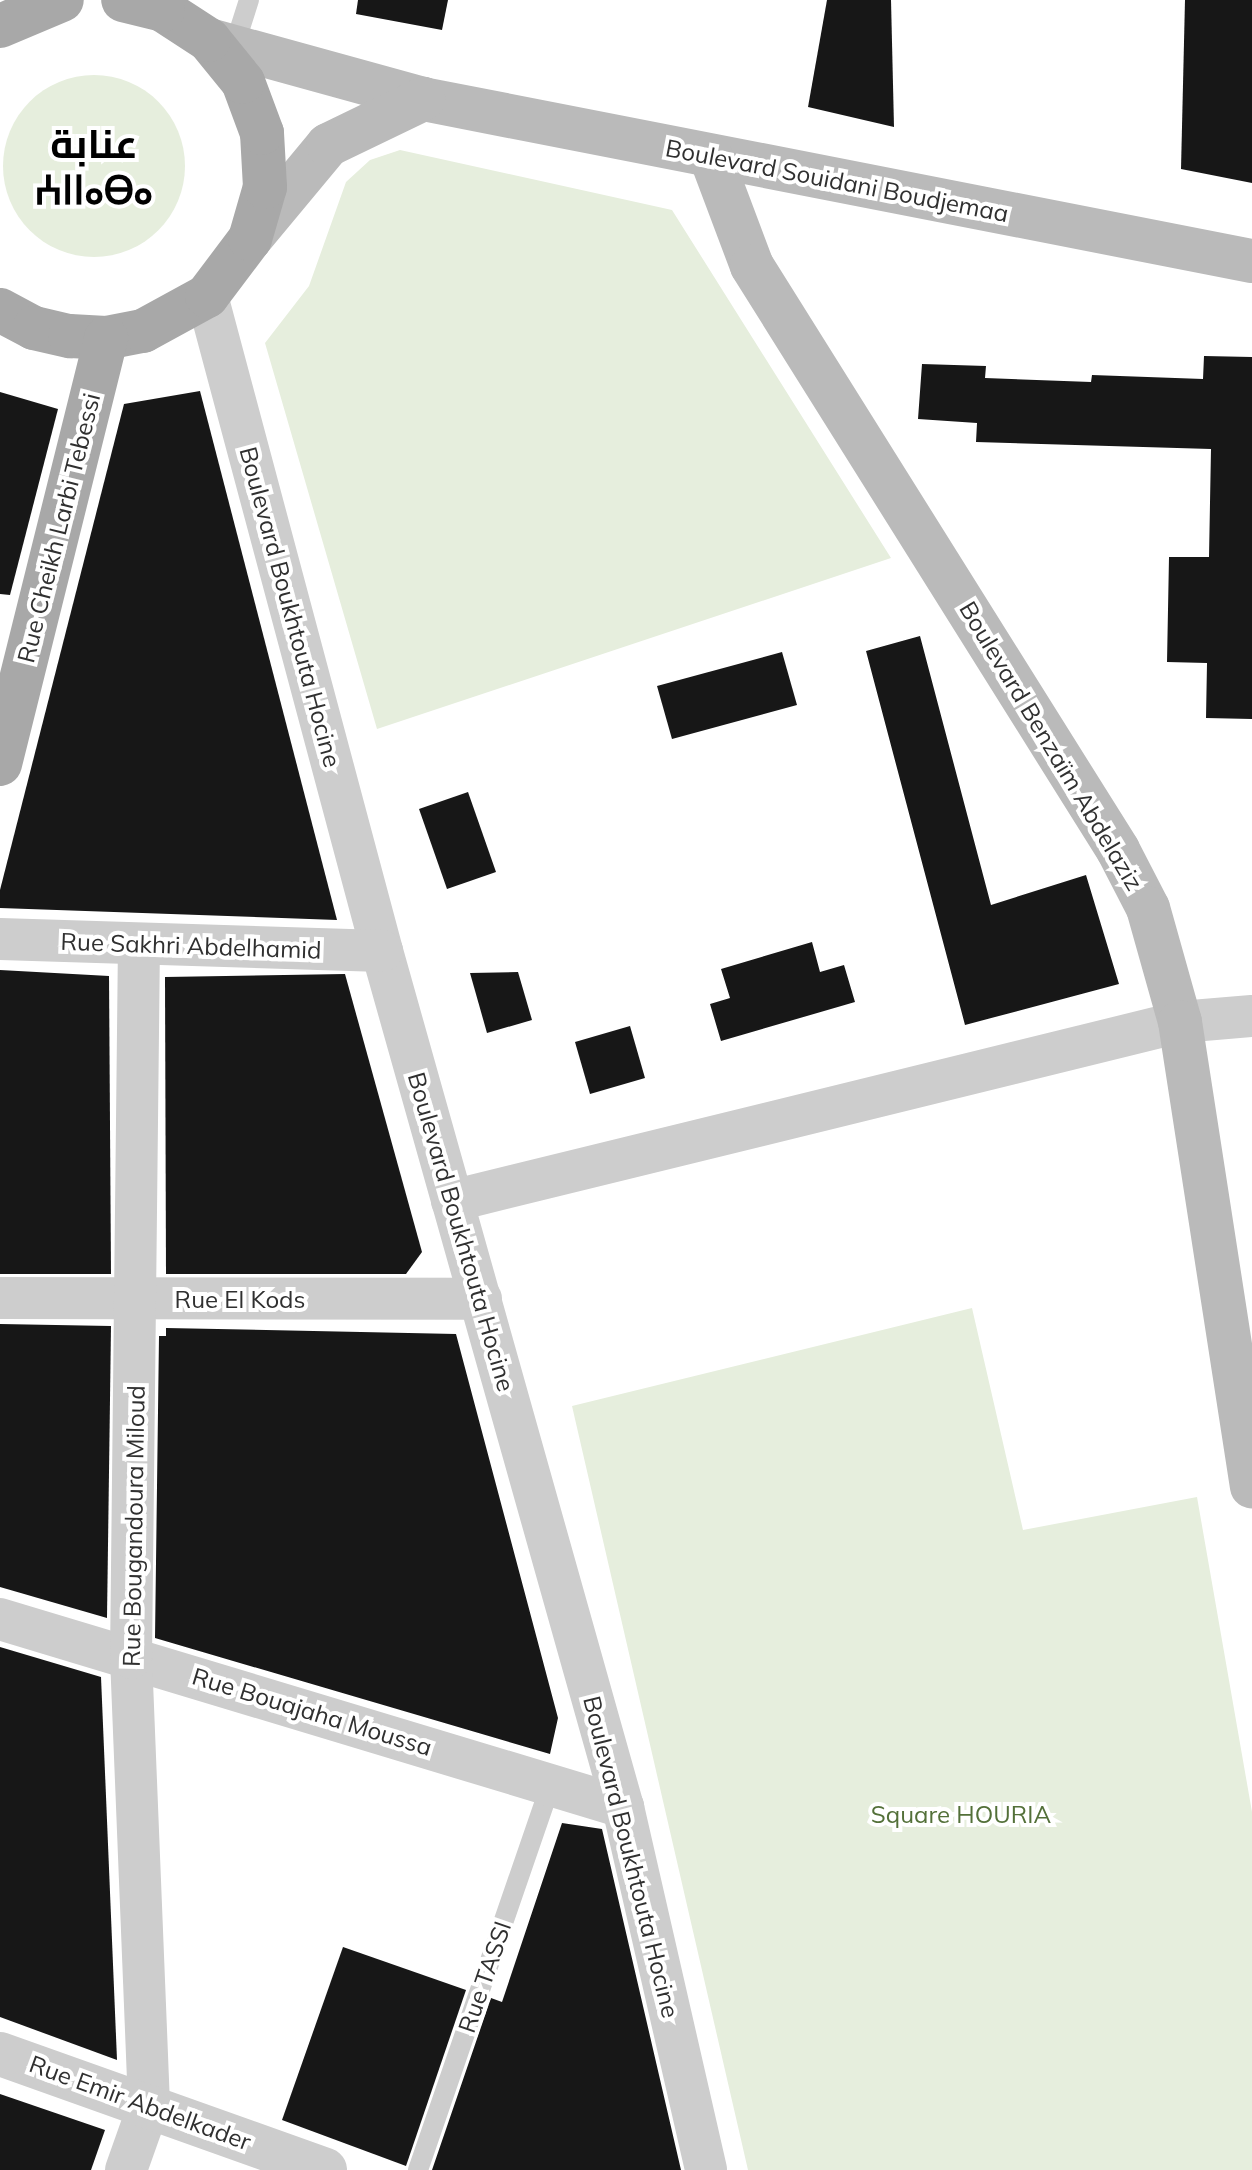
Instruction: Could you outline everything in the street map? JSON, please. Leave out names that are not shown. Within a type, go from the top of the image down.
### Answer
[{"type":"main road","points":[[0,26],[58,0]]},
{"type":"main road","points":[[123,0],[163,10],[221,43]]},
{"type":"main road","points":[[188,0],[221,43],[243,82],[262,133],[265,187],[250,239]]},
{"type":"main road","name":"Boulevard Souidani Boudjemaa","points":[[221,43],[423,99],[1252,261]]},
{"type":"main road","points":[[0,311],[34,328],[106,338],[143,331],[207,296],[328,145],[423,99]]},
{"type":"main road","name":"Boulevard Benzaïm Abdelaziz","points":[[711,157],[752,266],[1118,850],[1148,908],[1180,1022],[1242,1358],[1252,1486]]},
{"type":"main road","name":"Rue Cheikh Larbi Tebessi","points":[[0,764],[106,338]]},
{"type":"street","name":"Boulevard Boukhtouta Hocine","points":[[207,296],[382,951],[623,1807],[706,2170]]},
{"type":"street","name":"Rue Sakhri Abdelhamid","points":[[0,939],[139,947],[382,951]]},
{"type":"street","name":"Rue Bougandoura Miloud","points":[[139,947],[139,1300],[131,1658],[149,2105]]},
{"type":"street","points":[[452,1201],[1180,1022],[1252,1016]]},
{"type":"street","name":"Rue El Kods","points":[[0,1298],[481,1299]]},
{"type":"street","name":"Rue Bouajaha Moussa","points":[[0,1619],[623,1807]]},
{"type":"street","name":"Rue Emir Abdelkader","points":[[0,2054],[325,2170]]},
{"type":"street","points":[[126,2170],[149,2105]]},
{"type":"lane","points":[[221,43],[249,0]]},
{"type":"lane","name":"Rue TASSI","points":[[418,2170],[551,1784]]},
{"type":"green space","points":[[94,75],[129,82],[158,102],[178,131],[185,166],[178,201],[158,230],[129,250],[94,257],[59,250],[30,230],[10,201],[3,166],[10,131],[30,102],[59,82]]},
{"type":"green space","points":[[400,150],[672,210],[891,558],[377,729],[265,343],[309,286],[346,182],[370,160]]},
{"type":"green space","name":"Square HOURIA","points":[[972,1308],[1023,1530],[1197,1497],[1252,1812],[1252,2170],[748,2170],[572,1406]]},
{"type":"building","points":[[358,0],[448,0],[442,30],[356,14]]},
{"type":"building","points":[[827,0],[891,0],[894,127],[808,107]]},
{"type":"building","points":[[1185,0],[1252,0],[1252,183],[1181,169]]},
{"type":"building","points":[[1204,356],[1252,357],[1252,719],[1206,718],[1207,663],[1167,662],[1169,557],[1209,557],[1211,449],[976,442],[977,423],[918,419],[922,364],[986,366],[985,378],[1091,382],[1092,375],[1203,379]]},
{"type":"building","points":[[200,391],[337,920],[0,908],[0,890],[124,404]]},
{"type":"building","points":[[0,392],[58,409],[10,595],[0,594]]},
{"type":"building","points":[[920,636],[991,905],[1086,875],[1119,984],[965,1025],[866,651]]},
{"type":"building","points":[[782,652],[797,705],[672,739],[657,686]]},
{"type":"building","points":[[468,792],[496,872],[447,889],[419,809]]},
{"type":"building","points":[[812,942],[820,972],[844,965],[855,1002],[721,1041],[710,1004],[730,998],[721,969]]},
{"type":"building","points":[[0,970],[109,976],[111,1274],[0,1274]]},
{"type":"building","points":[[518,972],[532,1020],[487,1033],[470,973]]},
{"type":"building","points":[[345,974],[422,1252],[406,1274],[166,1274],[165,977]]},
{"type":"building","points":[[630,1026],[645,1078],[590,1094],[575,1042]]},
{"type":"building","points":[[0,1324],[111,1326],[107,1618],[0,1587]]},
{"type":"building","points":[[166,1328],[456,1334],[558,1718],[550,1754],[155,1638],[159,1336],[166,1336]]},
{"type":"building","points":[[0,1647],[101,1677],[117,2060],[0,2017]]},
{"type":"building","points":[[562,1823],[602,1829],[681,2170],[432,2170],[491,1998],[502,2002]]},
{"type":"building","points":[[343,1947],[466,1990],[406,2166],[282,2120]]},
{"type":"building","points":[[0,2094],[105,2130],[91,2170],[0,2170]]},
{"type":"district","name":"عنابة ⵄⵏⵏⴰⴱⴰ","points":[[94,166]]}]
